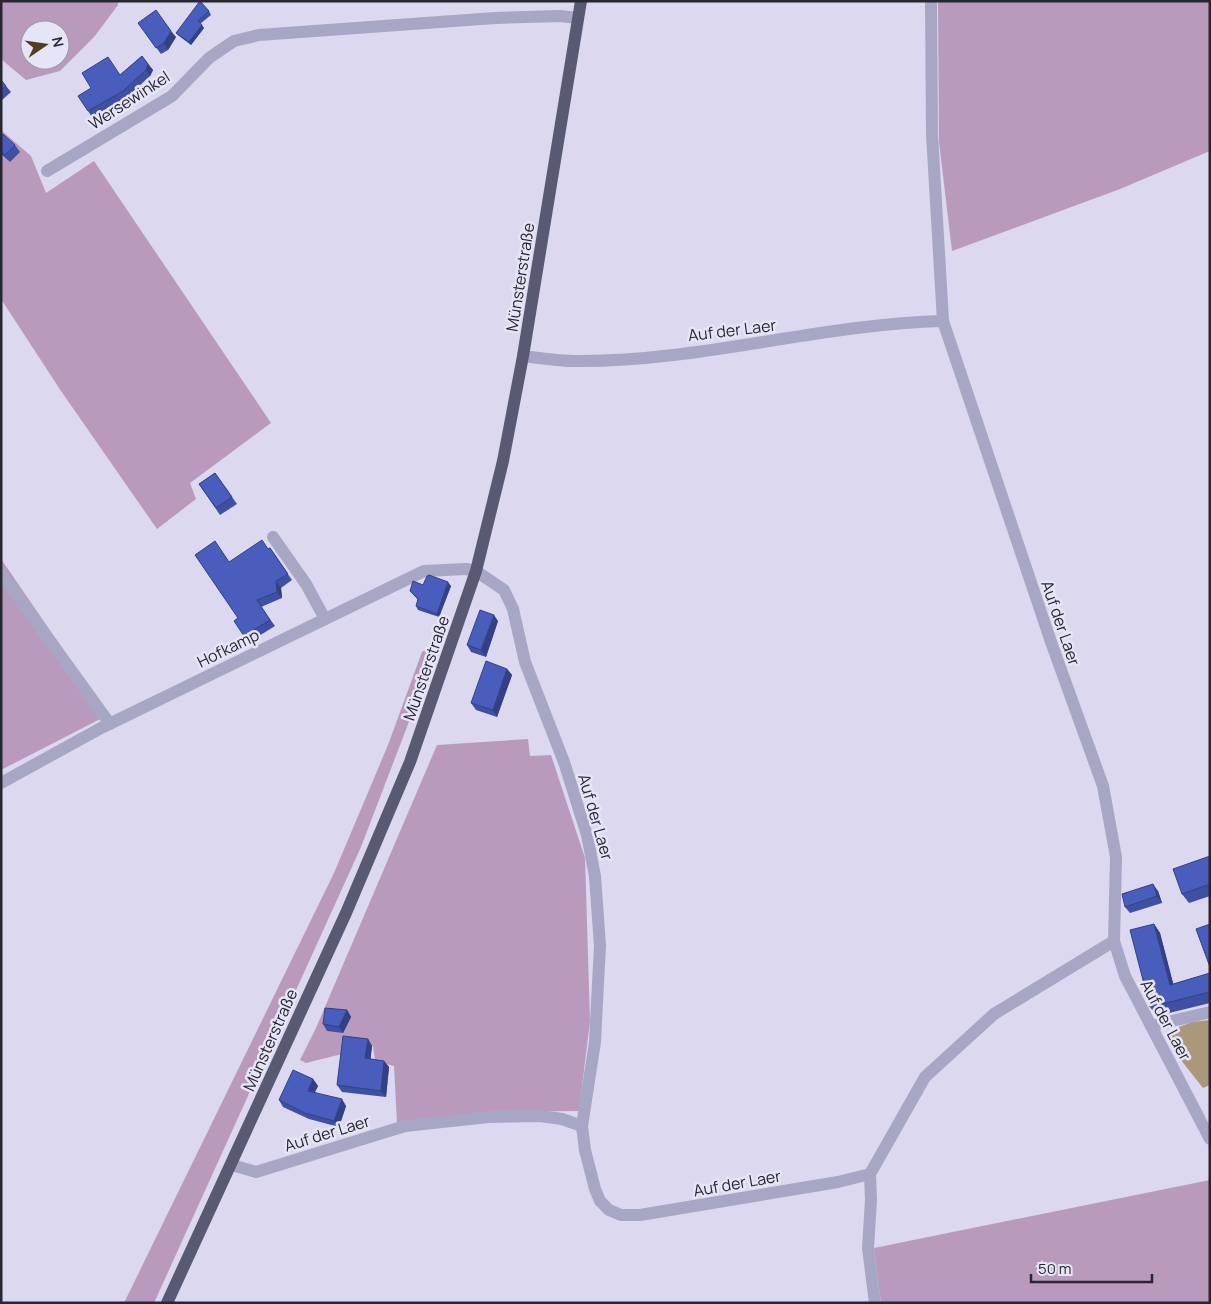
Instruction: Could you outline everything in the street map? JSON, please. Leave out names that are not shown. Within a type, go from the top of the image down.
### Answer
[{"type":"main road","name":"Münsterstraße","points":[[166,1303],[232,1165],[346,913],[410,762],[476,571],[503,461],[523,356],[581,1]]},
{"type":"street","name":"Auf der Laer","points":[[932,1],[932,134],[943,321],[1050,642],[1103,786],[1116,857],[1114,941],[1124,976],[1210,1139]]},
{"type":"street","name":"Wersewinkel","points":[[47,171],[172,96],[209,58],[234,40],[259,35],[496,18],[560,16],[578,18]]},
{"type":"street","name":"Auf der Laer","points":[[523,356],[574,361],[625,360],[761,344],[896,322],[943,321]]},
{"type":"street","points":[[273,536],[306,584],[325,619]]},
{"type":"street","name":"Hofkamp","points":[[1,783],[110,724],[424,571],[466,569],[476,571]]},
{"type":"street","name":"Auf der Laer","points":[[476,571],[504,590],[513,609],[525,662],[564,762],[587,835],[596,876],[600,946],[595,1042],[582,1126],[595,1189],[600,1201],[609,1210],[621,1215],[666,1212],[838,1182],[870,1174]]},
{"type":"street","points":[[1,573],[110,724]]},
{"type":"street","points":[[876,1303],[868,1248],[871,1200],[870,1174],[925,1077],[994,1014],[1114,941]]},
{"type":"street","points":[[1151,1026],[1210,1012]]},
{"type":"street","name":"Auf der Laer","points":[[232,1165],[256,1172],[405,1126],[488,1117],[540,1116],[562,1119],[582,1126]]},
{"type":"shaded area","points":[[1,1],[118,1],[118,5],[94,37],[70,61],[70,20],[20,20],[20,70],[61,70],[26,80],[1,59]]},
{"type":"shaded area","points":[[938,1],[1210,1],[1210,151],[1120,189],[952,251],[939,142]]},
{"type":"shaded area","points":[[1,130],[31,156],[46,193],[94,161],[271,423],[190,483],[196,499],[157,529],[61,391],[1,299]]},
{"type":"shaded area","points":[[1,559],[108,715],[1,770]]},
{"type":"shaded area","points":[[441,638],[361,847],[154,1303],[124,1303],[334,873],[388,745],[422,652]]},
{"type":"shaded area","points":[[528,739],[530,756],[551,755],[585,858],[590,1021],[579,1111],[483,1112],[397,1123],[394,1066],[375,1061],[373,1046],[349,1042],[346,1053],[306,1063],[300,1060],[316,1028],[437,745]]},
{"type":"shaded area","points":[[1210,1020],[1210,1085],[1203,1088],[1177,1055],[1176,1045],[1170,1034],[1171,1030],[1192,1022]]},
{"type":"shaded area","points":[[1210,1180],[1210,1303],[881,1303],[874,1248]]},
{"type":"building","points":[[200,1],[209,11],[198,21],[202,25],[189,42],[176,33]]},
{"type":"building","points":[[156,10],[171,31],[164,43],[156,48],[138,23]]},
{"type":"building","points":[[142,56],[148,64],[146,70],[123,91],[88,111],[78,96],[91,88],[82,73],[108,57],[120,75]]},
{"type":"building","points":[[1,80],[6,86],[1,90]]},
{"type":"building","points":[[3,134],[15,145],[5,155],[1,152],[1,137]]},
{"type":"building","points":[[215,473],[232,497],[216,508],[199,484]]},
{"type":"building","points":[[262,540],[288,574],[276,581],[277,592],[257,600],[270,620],[244,636],[234,621],[238,618],[195,555],[215,541],[229,562]]},
{"type":"building","points":[[429,575],[448,582],[437,614],[416,606],[418,599],[410,591],[413,581],[423,585]]},
{"type":"building","points":[[480,610],[494,615],[481,650],[467,645]]},
{"type":"building","points":[[486,661],[507,669],[493,710],[471,703]]},
{"type":"building","points":[[1210,856],[1210,884],[1182,894],[1173,869]]},
{"type":"building","points":[[1153,884],[1157,896],[1125,907],[1122,894]]},
{"type":"building","points":[[1154,924],[1170,985],[1210,973],[1210,992],[1150,1007],[1130,930]]},
{"type":"building","points":[[1210,924],[1210,967],[1196,929]]},
{"type":"building","points":[[325,1008],[347,1010],[339,1027],[323,1024]]},
{"type":"building","points":[[343,1036],[368,1039],[365,1058],[384,1061],[381,1091],[337,1085]]},
{"type":"building","points":[[293,1070],[313,1079],[308,1091],[342,1099],[334,1121],[305,1113],[279,1100]]}]
